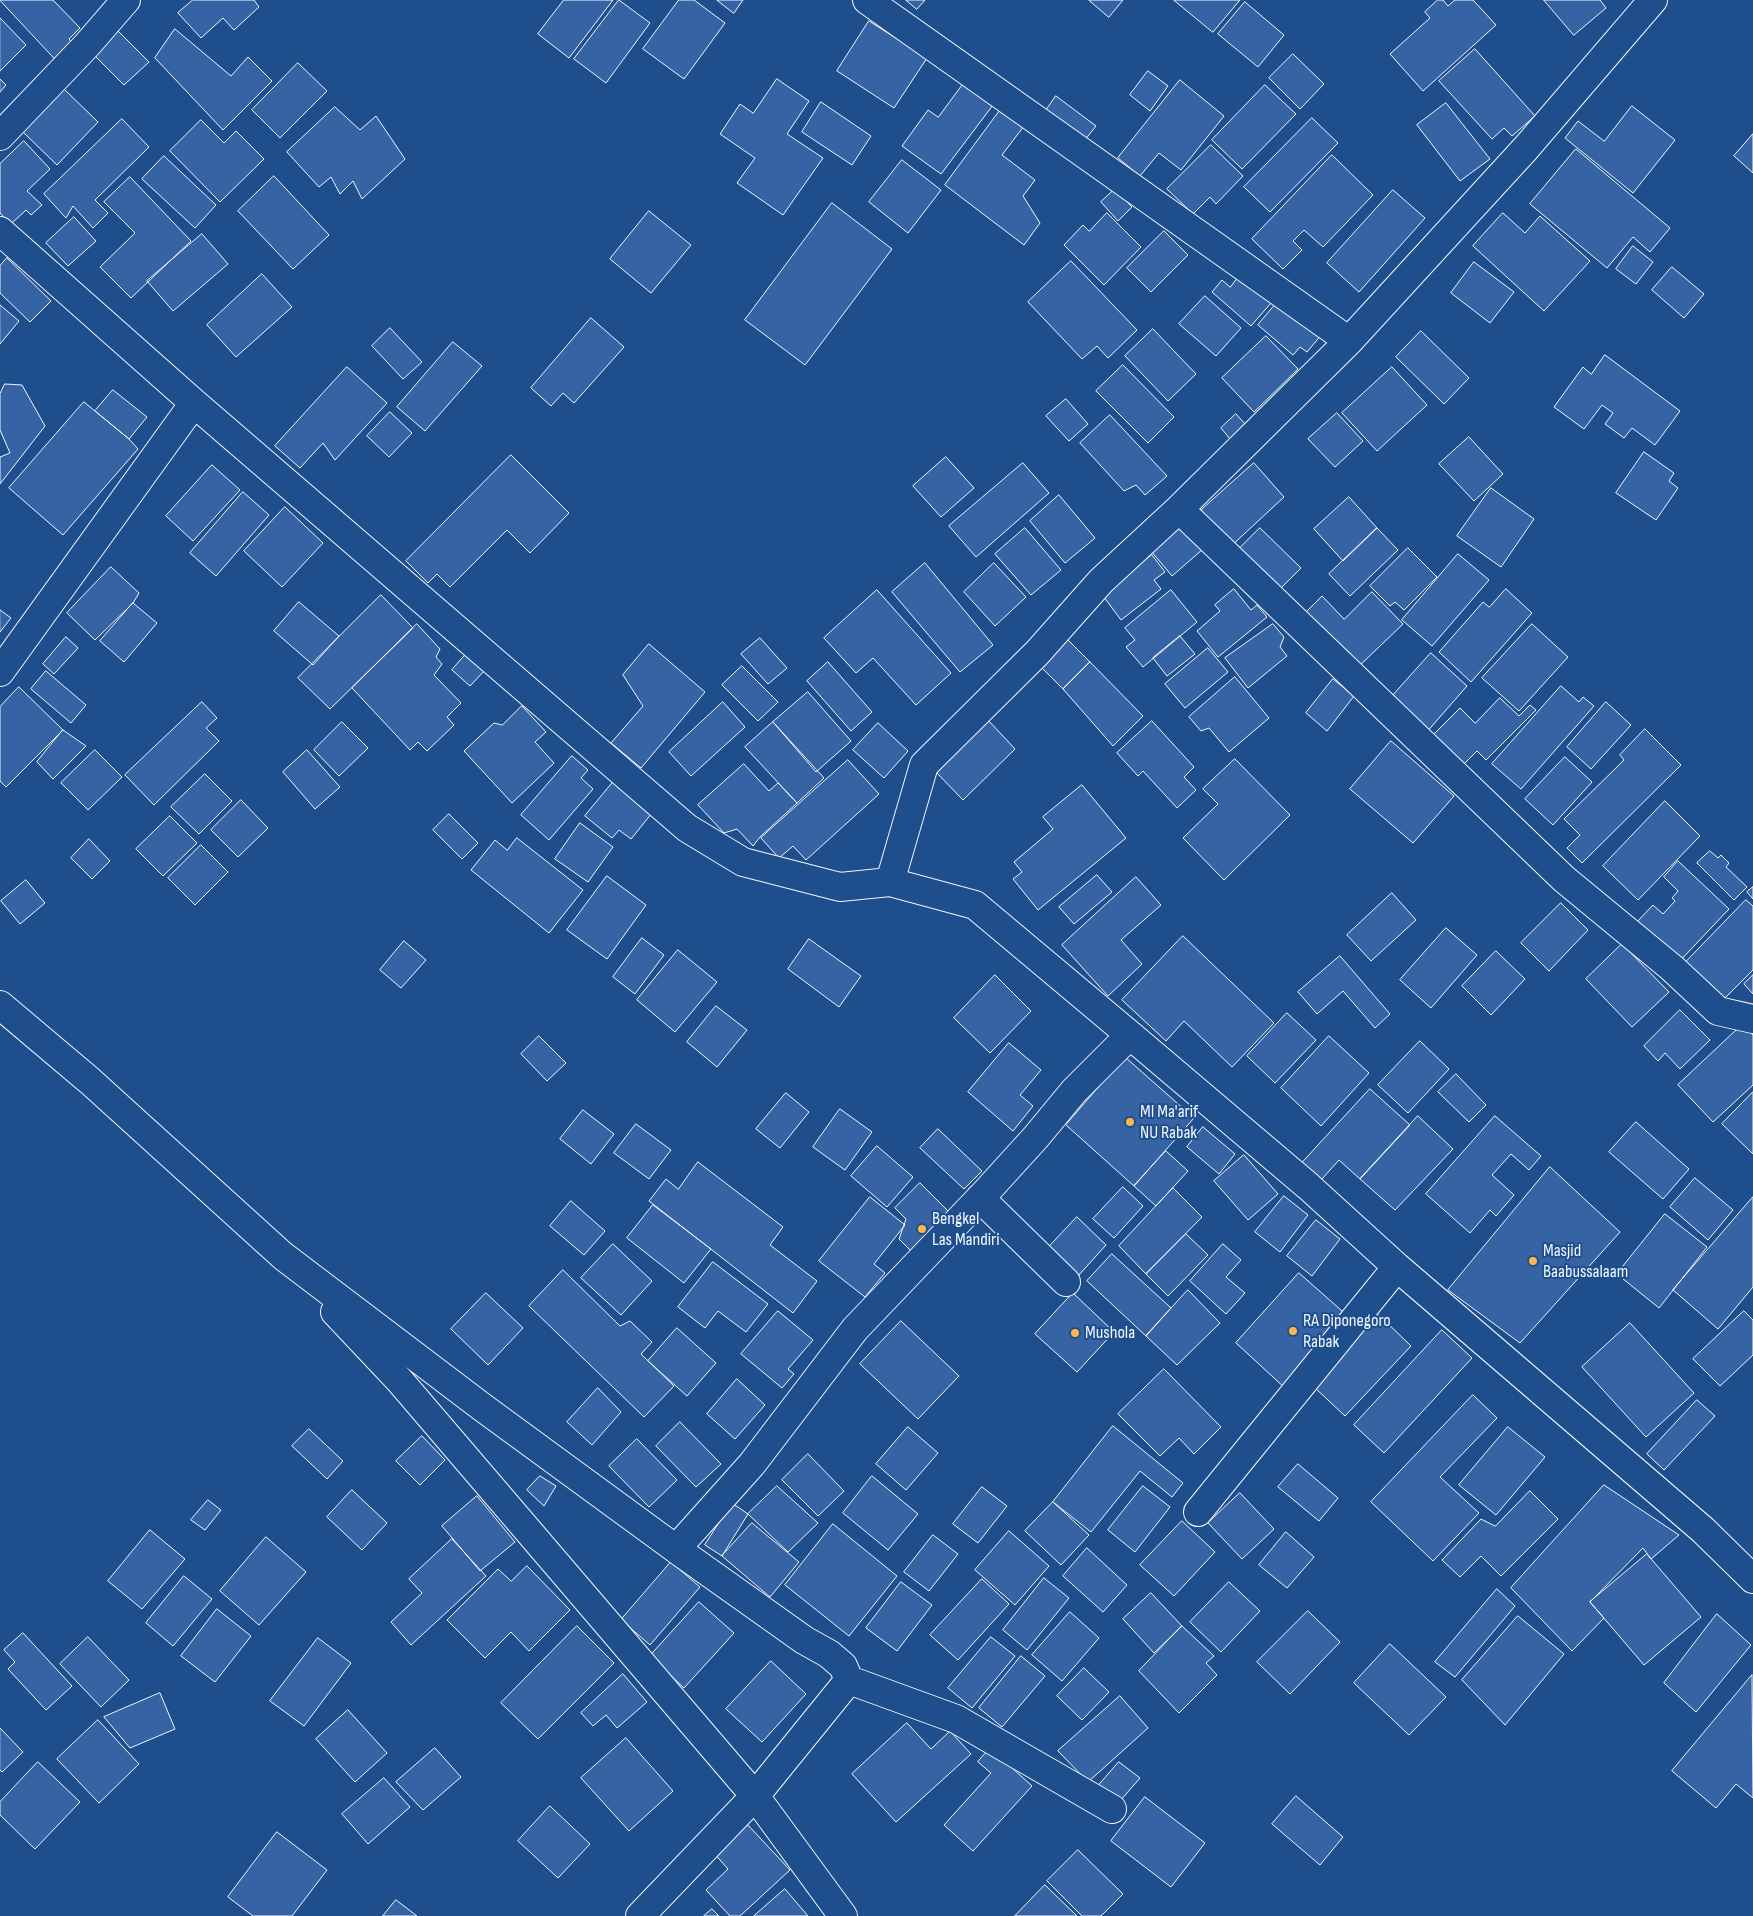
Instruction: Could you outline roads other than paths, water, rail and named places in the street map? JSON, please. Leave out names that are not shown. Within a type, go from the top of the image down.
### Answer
[{"type":"street","points":[[0,136],[87,45],[126,0]]},
{"type":"street","points":[[867,0],[1349,341]]},
{"type":"street","points":[[890,882],[924,765],[1037,653],[1101,581],[1179,509],[1349,341],[1526,148],[1653,0]]},
{"type":"street","points":[[0,231],[194,403],[687,828],[743,862],[840,887],[890,882],[975,905],[1308,1186],[1397,1267],[1695,1524],[1753,1579]]},
{"type":"street","points":[[0,672],[194,403]]},
{"type":"street","points":[[1179,509],[1564,879],[1672,968],[1718,1011],[1753,1019]]},
{"type":"street","points":[[0,1005],[90,1081],[283,1256],[400,1381],[755,1796],[843,1916]]},
{"type":"street","points":[[676,1549],[752,1464],[855,1329],[980,1198],[1036,1137],[1074,1091],[1130,1035]]},
{"type":"street","points":[[980,1198],[1066,1282]]},
{"type":"street","points":[[283,1256],[482,1407],[676,1549],[804,1640],[829,1654],[844,1666],[849,1680]]},
{"type":"street","points":[[1198,1512],[1397,1267]]},
{"type":"street","points":[[640,1916],[755,1796],[849,1680]]},
{"type":"street","points":[[849,1680],[956,1719],[1112,1809]]},
{"type":"place","name":"MI Ma'arif NU Rabak","points":[[1130,1122]]},
{"type":"place","name":"Bengkel Las Mandiri","points":[[922,1229]]},
{"type":"place","name":"Masjid Baabussalaam","points":[[1533,1261]]},
{"type":"place","name":"RA Diponegoro Rabak","points":[[1293,1331]]},
{"type":"place","name":"Mushola","points":[[1075,1333]]}]
